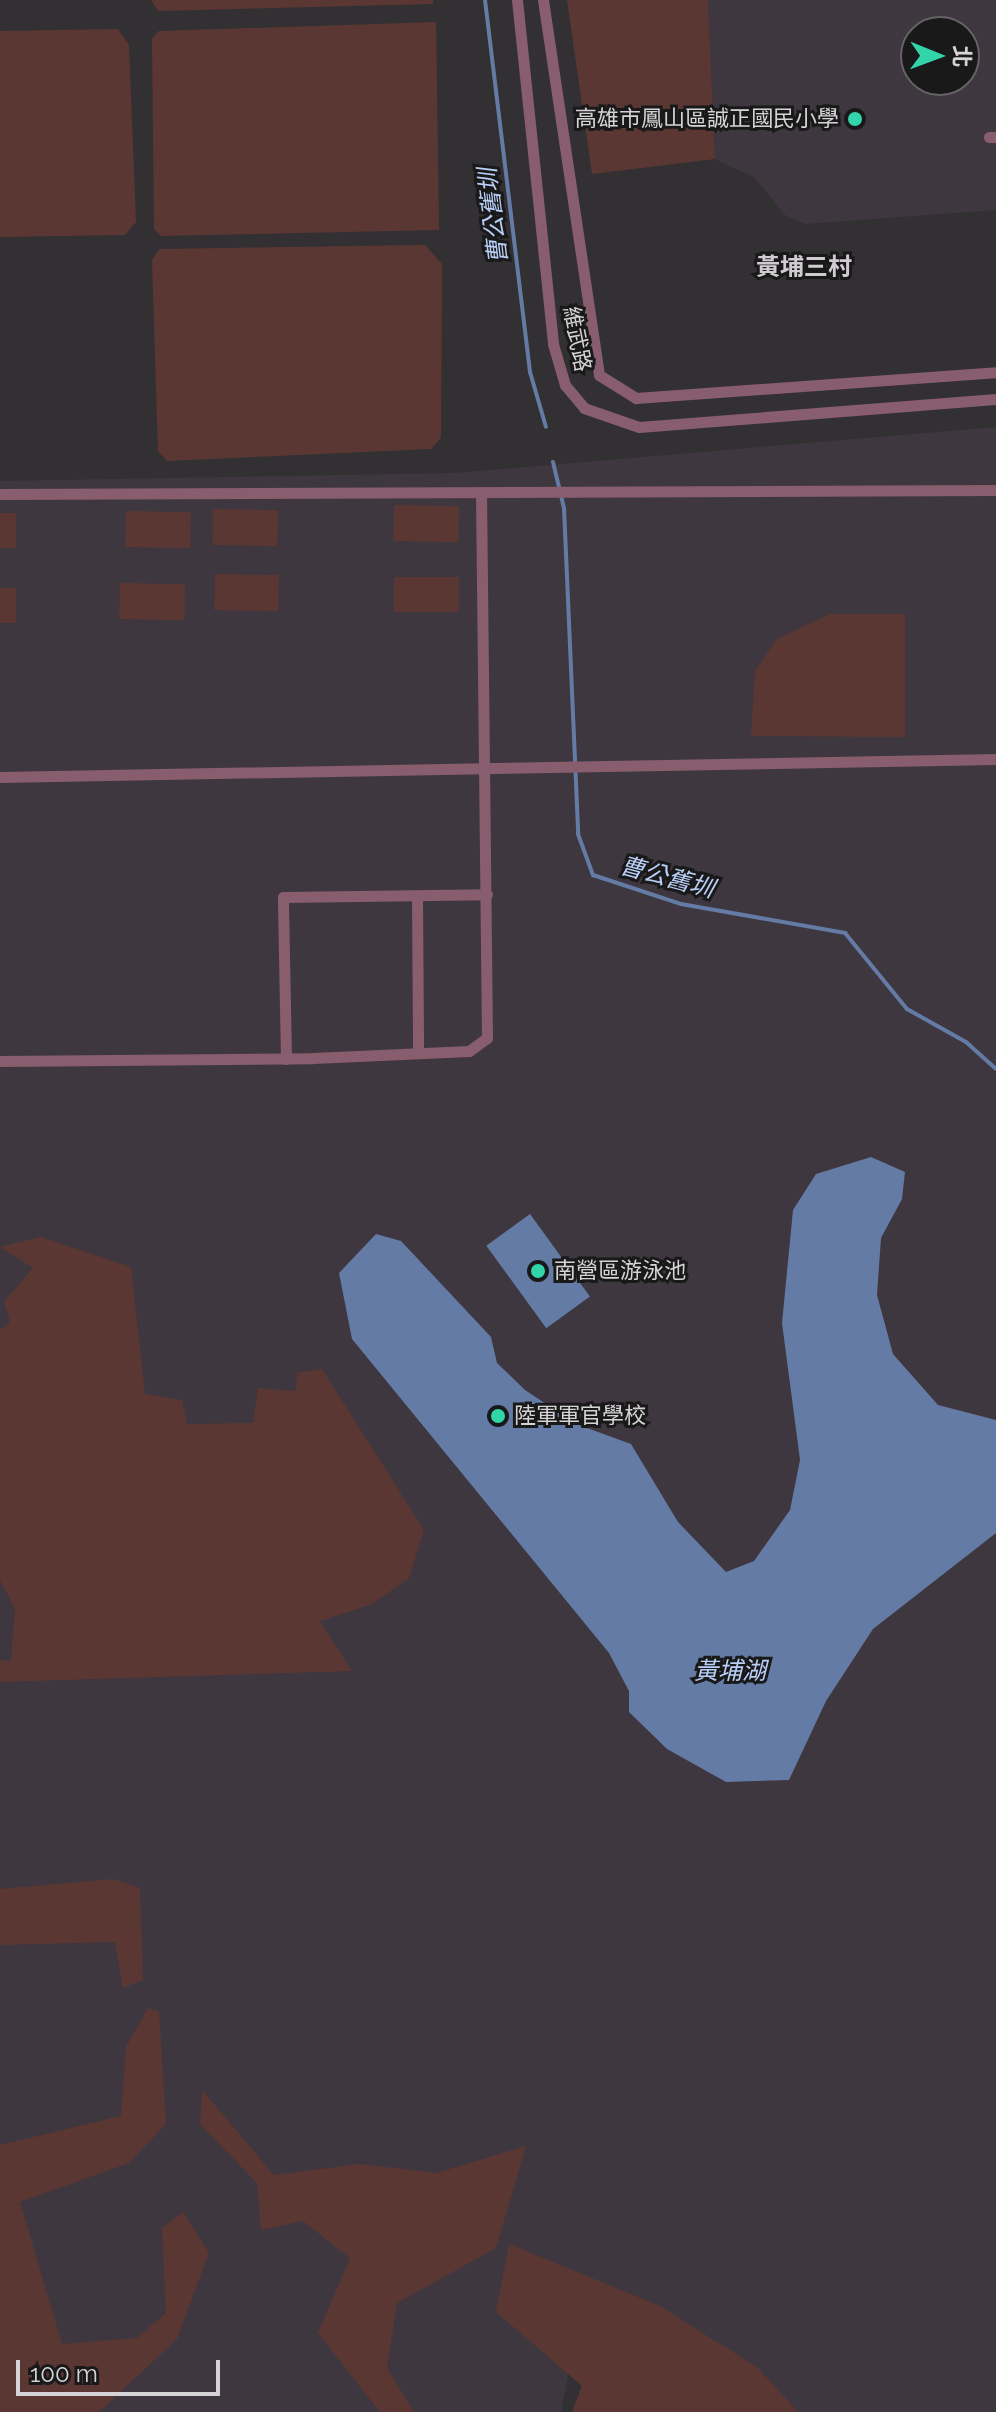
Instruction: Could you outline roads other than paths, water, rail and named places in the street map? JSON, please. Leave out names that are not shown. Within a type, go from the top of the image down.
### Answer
[{"type":"street","name":"維武路","points":[[517,0],[553,344],[565,385],[584,408],[639,427],[996,399]]},
{"type":"street","name":"維武路","points":[[543,0],[599,375],[636,398],[996,372]]},
{"type":"street","points":[[0,494],[996,490]]},
{"type":"street","points":[[0,1061],[286,1059],[469,1051],[487,1038],[481,492]]},
{"type":"street","points":[[0,777],[996,759]]},
{"type":"street","points":[[286,1059],[283,897],[487,894]]},
{"type":"street","points":[[417,896],[418,1053]]},
{"type":"water","name":"黃埔湖","points":[[871,1157],[905,1172],[902,1199],[881,1238],[877,1295],[893,1354],[938,1405],[996,1420],[996,1533],[873,1629],[826,1701],[789,1780],[726,1782],[667,1749],[629,1712],[629,1691],[609,1653],[352,1339],[339,1273],[376,1234],[401,1241],[491,1337],[497,1363],[525,1390],[576,1424],[631,1444],[678,1522],[726,1572],[754,1561],[790,1510],[800,1460],[782,1323],[793,1210],[816,1174]]},
{"type":"water","name":"南營區游泳池","points":[[530,1214],[590,1297],[546,1328],[486,1246]]},
{"type":"waterway","name":"曹公舊圳","points":[[485,0],[530,372],[546,427]]},
{"type":"waterway","name":"曹公舊圳","points":[[553,462],[564,508],[578,834],[593,875],[681,904],[845,933],[907,1009],[966,1042],[996,1069]]},
{"type":"place","name":"高雄市鳳山區誠正國民小學","points":[[855,119]]},
{"type":"place","name":"南營區游泳池","points":[[538,1271]]},
{"type":"place","name":"陸軍軍官學校","points":[[498,1416]]},
{"type":"district","name":"黃埔三村","points":[[804,267]]}]
